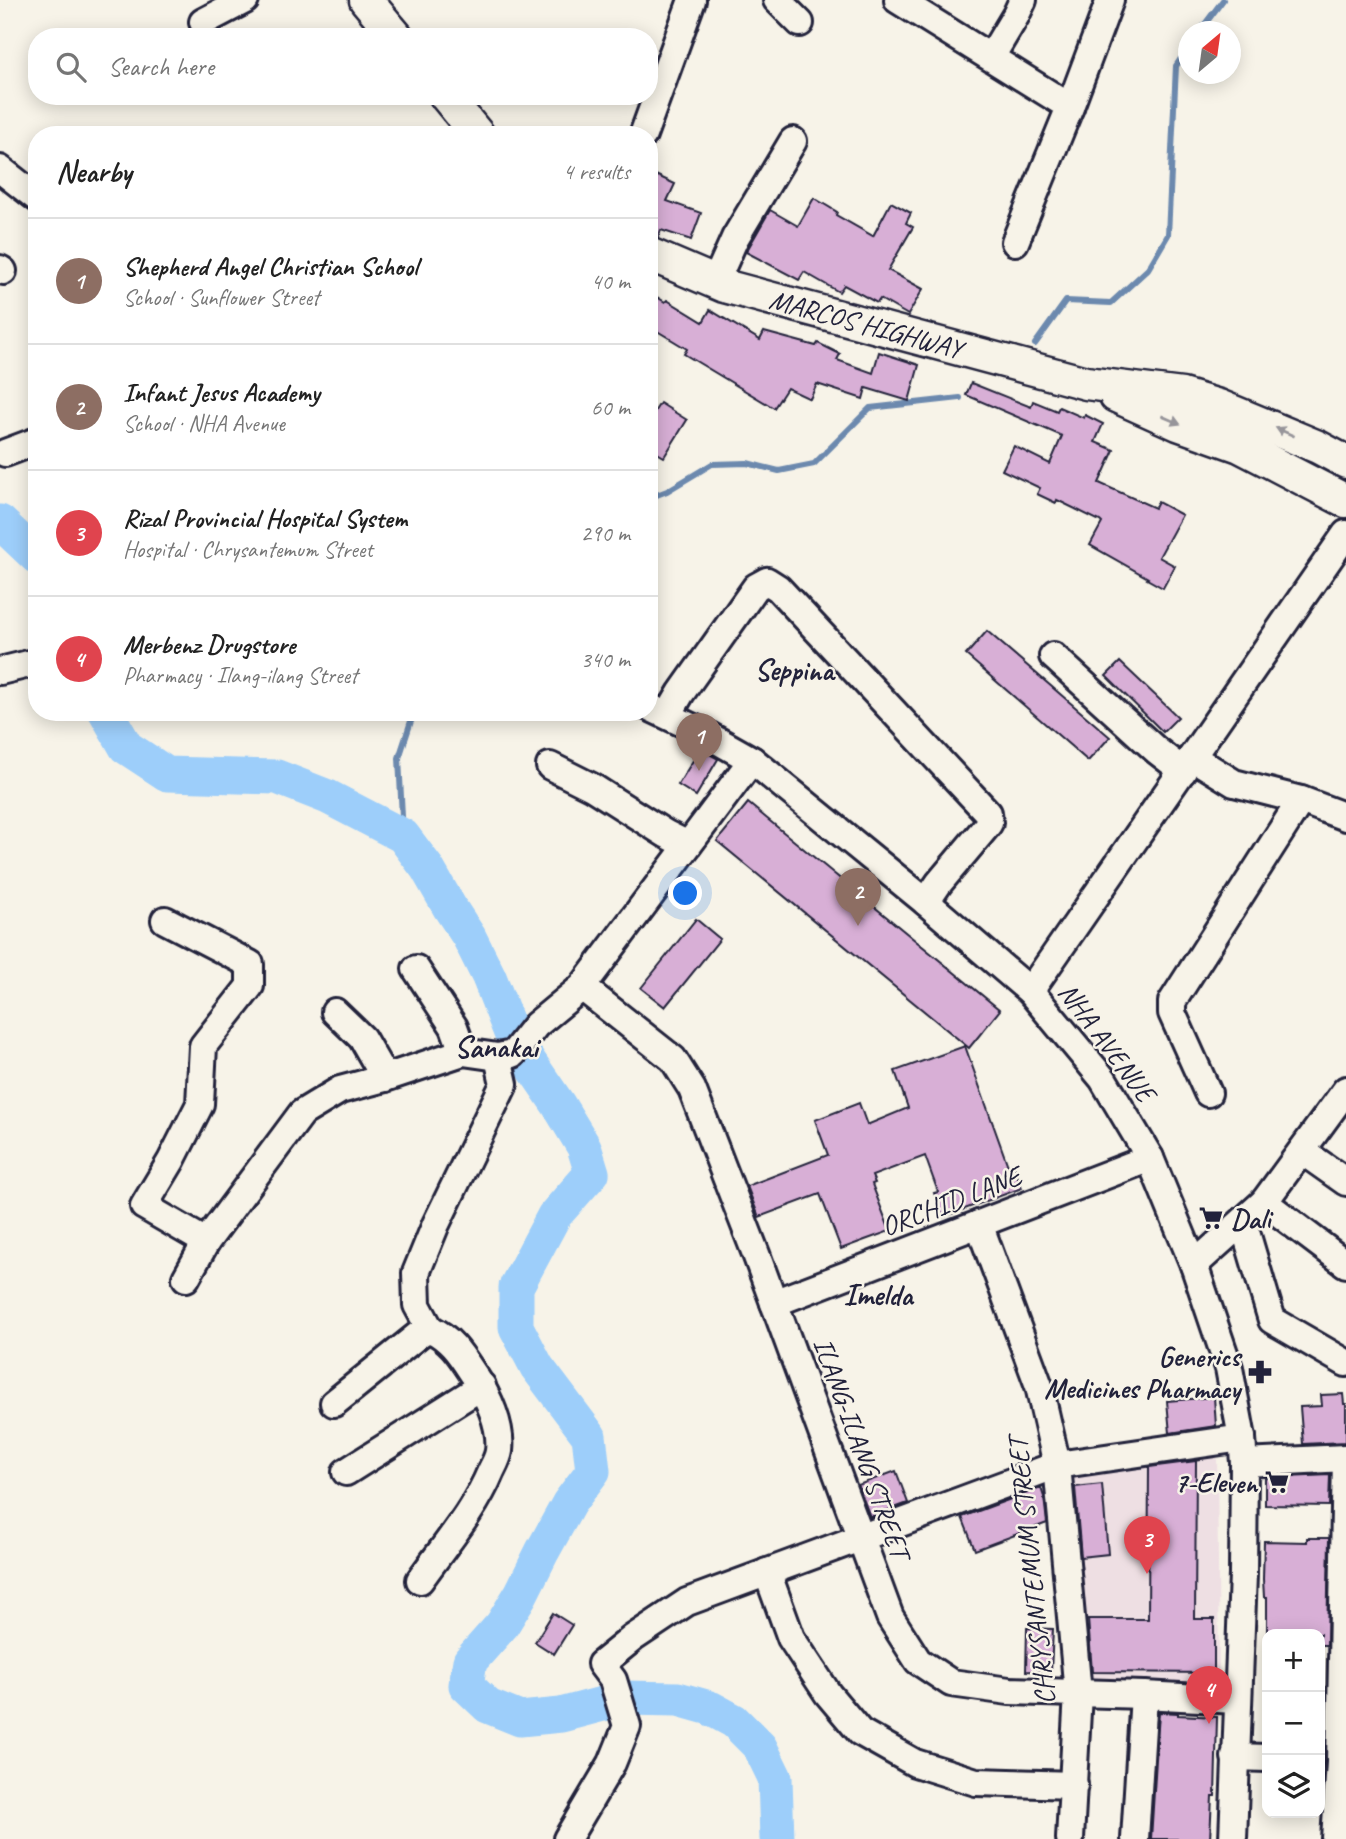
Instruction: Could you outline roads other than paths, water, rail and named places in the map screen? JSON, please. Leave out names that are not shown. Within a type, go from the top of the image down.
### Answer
[{"type":"main road","points":[[366,0],[389,28]]},
{"type":"main road","points":[[453,105],[471,126]]},
{"type":"main road","name":"MARCOS HIGHWAY","points":[[658,258],[715,283],[1086,383],[1182,395],[1219,405],[1307,442],[1346,462]]},
{"type":"main road","name":"MARCOS HIGHWAY","points":[[1086,383],[1178,424],[1240,446],[1346,501]]},
{"type":"street","points":[[202,22],[245,0]]},
{"type":"street","points":[[658,94],[692,0]]},
{"type":"street","points":[[777,0],[800,23]]},
{"type":"street","points":[[898,0],[1070,107]]},
{"type":"street","points":[[991,57],[1023,0]]},
{"type":"street","points":[[1014,242],[1111,0]]},
{"type":"street","points":[[646,126],[654,105]]},
{"type":"street","points":[[715,283],[735,238],[793,141]]},
{"type":"street","points":[[0,169],[28,191]]},
{"type":"street","points":[[5,453],[28,444]]},
{"type":"street","points":[[1030,991],[1346,534]]},
{"type":"street","points":[[659,711],[681,692],[756,587],[767,581],[778,588],[988,813],[990,818],[986,827],[926,902]]},
{"type":"street","points":[[1053,656],[1156,750],[1234,783],[1301,800],[1346,817]]},
{"type":"street","points":[[0,671],[28,664]]},
{"type":"street","name":"NHA AVENUE","points":[[659,711],[752,760],[1030,991],[1103,1079],[1150,1158],[1194,1265],[1229,1368],[1243,1451],[1243,1574],[1233,1839]]},
{"type":"street","points":[[420,1580],[484,1489],[499,1454],[497,1424],[482,1386],[455,1347],[442,1334],[430,1329],[417,1305],[415,1273],[504,1084],[506,1056],[536,1025],[582,987],[752,760]]},
{"type":"street","points":[[551,766],[688,845]]},
{"type":"street","points":[[1208,1093],[1172,1013],[1172,1002],[1301,800]]},
{"type":"street","points":[[165,920],[250,964],[250,986],[203,1046],[200,1104],[172,1161],[144,1206],[206,1242]]},
{"type":"street","points":[[416,969],[454,1027],[463,1052]]},
{"type":"street","name":"ILANG-ILANG STREET","points":[[582,987],[673,1059],[692,1088],[890,1616],[918,1661],[951,1683],[1009,1691],[1237,1700]]},
{"type":"street","points":[[335,1012],[362,1038],[385,1078]]},
{"type":"street","points":[[186,1278],[206,1242],[302,1113],[340,1090],[463,1052],[506,1056]]},
{"type":"street","points":[[1194,1265],[1264,1202],[1345,1093]]},
{"type":"street","points":[[1302,1151],[1346,1182]]},
{"type":"street","name":"ORCHID LANE","points":[[774,1303],[1150,1158]]},
{"type":"street","points":[[1264,1202],[1346,1264]]},
{"type":"street","points":[[1242,1222],[1272,1320],[1346,1363]]},
{"type":"street","name":"CHRYSANTEMUM STREET","points":[[979,1224],[1039,1386],[1057,1465],[1078,1693],[1070,1839]]},
{"type":"street","points":[[334,1403],[422,1332],[430,1329]]},
{"type":"street","points":[[346,1472],[482,1386]]},
{"type":"street","points":[[567,1839],[612,1763],[627,1726],[613,1681],[601,1664],[633,1638],[688,1602],[1057,1465],[1243,1451],[1346,1458],[1335,1761],[1335,1839]]},
{"type":"street","points":[[767,1573],[791,1638],[828,1694],[860,1732],[915,1763],[976,1782],[1074,1785]]},
{"type":"street","points":[[1135,1839],[1144,1695]]},
{"type":"street","points":[[1235,1757],[1262,1758]]},
{"type":"waterway","points":[[1207,21],[1223,0]]},
{"type":"waterway","points":[[1035,344],[1066,301],[1111,303],[1148,269],[1168,235],[1178,63]]},
{"type":"waterway","points":[[658,494],[712,464],[747,463],[779,471],[814,464],[870,408],[960,398]]},
{"type":"waterway","points":[[0,522],[28,548]]},
{"type":"waterway","points":[[111,721],[126,747],[167,774],[277,777],[328,797],[403,836],[427,868],[469,937],[489,977],[513,1038],[584,1147],[592,1173],[554,1216],[516,1287],[516,1327],[537,1367],[589,1436],[593,1471],[569,1503],[502,1625],[470,1661],[466,1685],[488,1706],[520,1719],[561,1715],[625,1698],[678,1699],[710,1708],[734,1721],[760,1747],[775,1778],[777,1839]]},
{"type":"waterway","points":[[403,836],[399,758],[411,721]]},
{"type":"place","name":"Shepherd Angel Christian School","points":[[699,771]]},
{"type":"place","name":"Infant Jesus Academy","points":[[858,926]]},
{"type":"place","name":"Dali","points":[[1211,1218]]},
{"type":"place","name":"Generics Medicines Pharmacy","points":[[1260,1372]]},
{"type":"place","name":"7-Eleven","points":[[1277,1482]]},
{"type":"place","name":"Rizal Provincial Hospital System","points":[[1147,1574]]},
{"type":"place","name":"Merbenz Drugstore","points":[[1209,1724]]},
{"type":"district","name":"Seppina","points":[[794,670]]},
{"type":"district","name":"Sanakai","points":[[496,1047]]},
{"type":"district","name":"Imelda","points":[[878,1295]]}]
